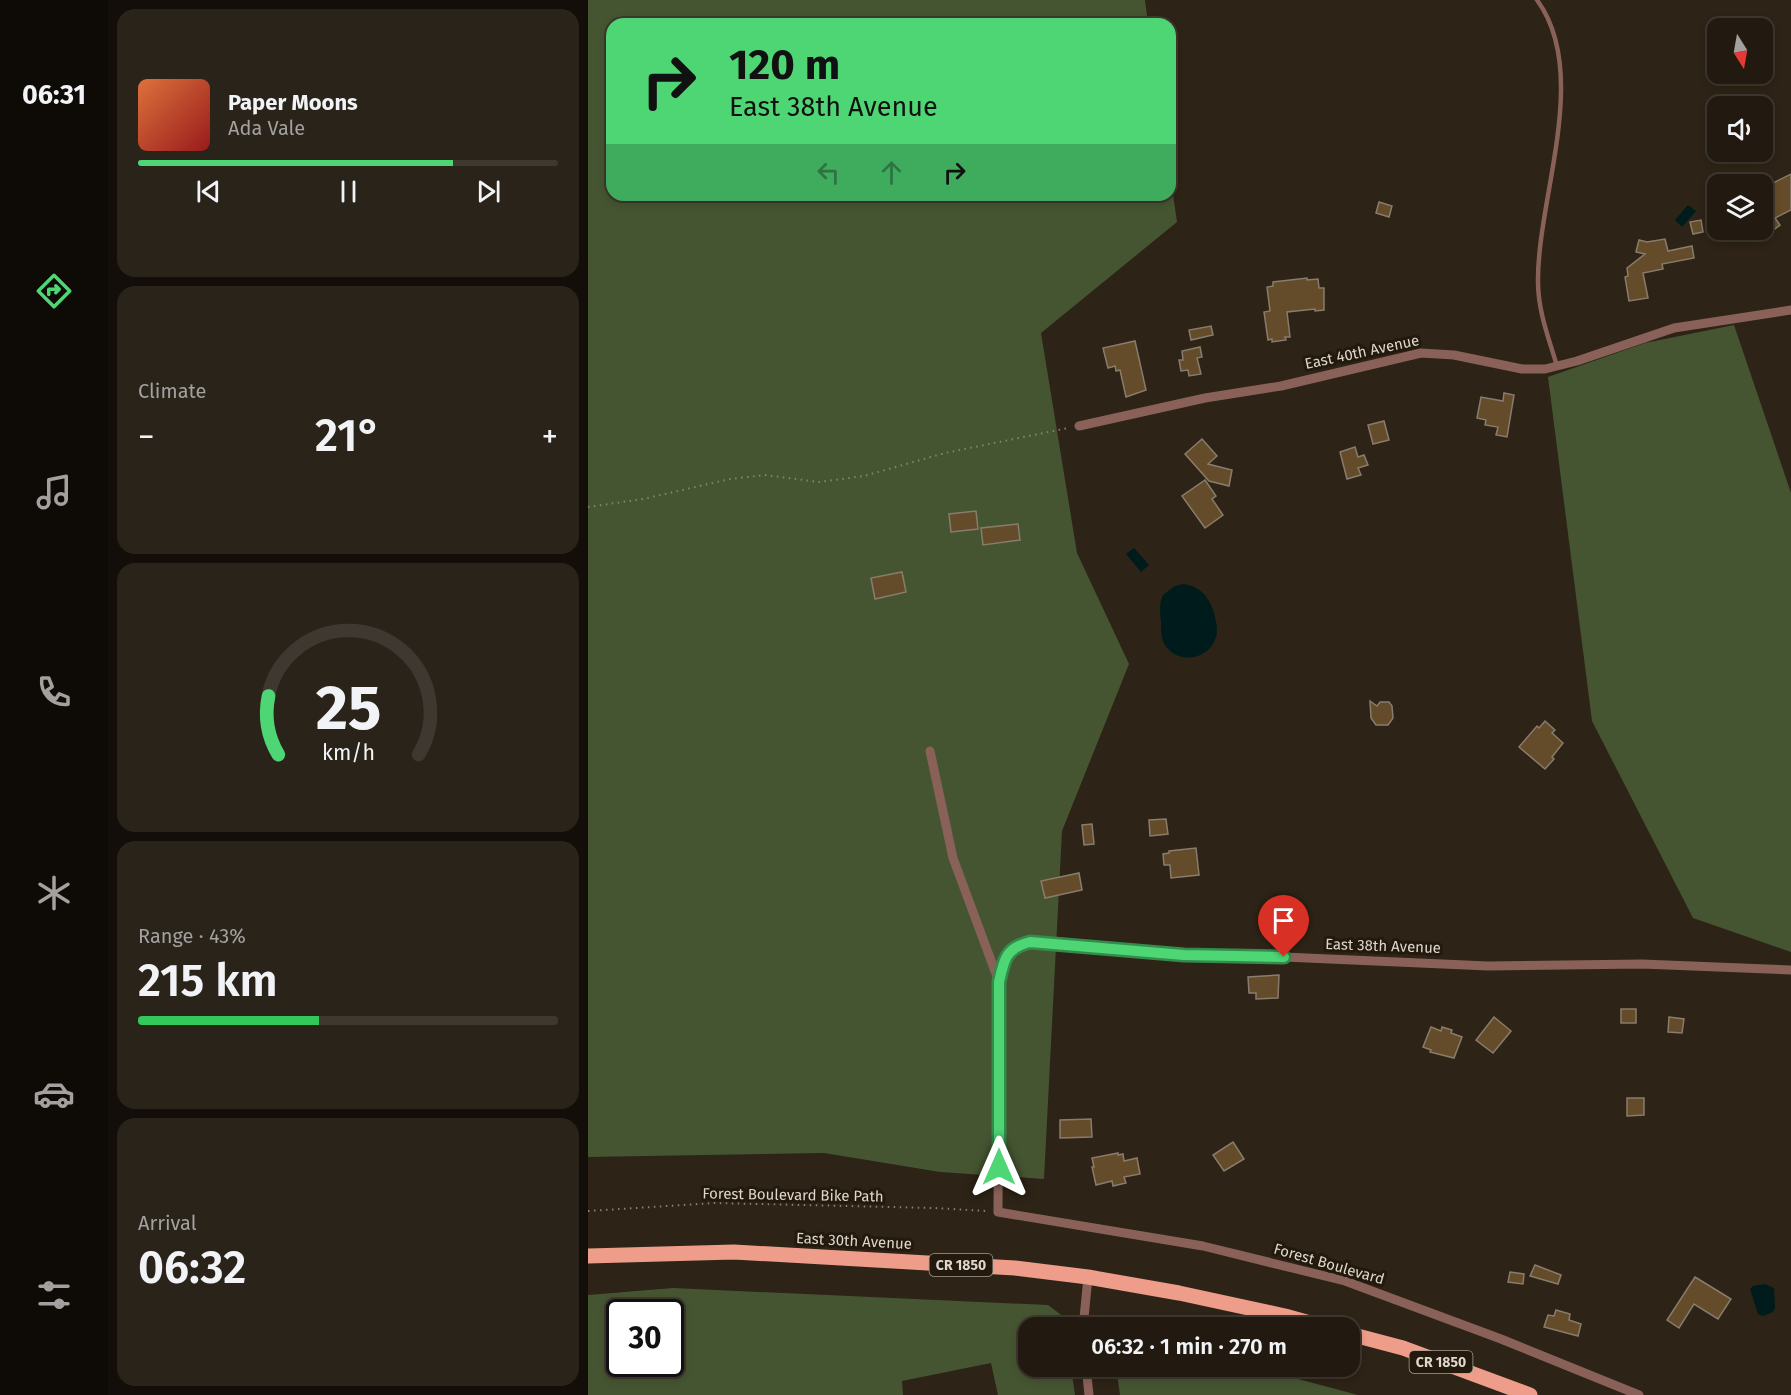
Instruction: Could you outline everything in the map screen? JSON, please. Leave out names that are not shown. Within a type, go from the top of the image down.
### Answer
[{"type":"main road","name":"East 30th Avenue","points":[[588,1256],[734,1252],[1015,1268],[1088,1277],[1179,1293],[1289,1317]]},
{"type":"main road","name":"CR 1850","points":[[1360,1337],[1403,1348],[1530,1395]]},
{"type":"street","name":"East 40th Avenue","points":[[1079,426],[1205,398],[1281,386],[1421,353],[1454,355],[1522,369],[1557,366],[1674,328],[1791,310]]},
{"type":"street","name":"East 38th Avenue","points":[[930,751],[953,858],[999,982]]},
{"type":"street","name":"East 38th Avenue","points":[[998,1212],[999,982],[1006,957],[1020,945],[1030,942],[1184,955],[1488,966],[1644,964],[1791,970]]},
{"type":"street","name":"Forest Boulevard","points":[[998,1212],[1203,1245],[1345,1281],[1502,1339],[1639,1395]]},
{"type":"street","points":[[1084,1317],[1088,1277]]},
{"type":"street","points":[[1087,1377],[1089,1395]]},
{"type":"lane","points":[[1537,0],[1551,23],[1560,66],[1560,115],[1540,245],[1538,283],[1542,315],[1557,366]]},
{"type":"path","points":[[588,507],[643,499],[730,479],[765,475],[819,482],[864,476],[945,453],[1079,426]]},
{"type":"path","name":"Forest Boulevard Bike Path","points":[[588,1211],[715,1203],[934,1208],[998,1212]]},
{"type":"green space","points":[[588,0],[1145,0],[1147,18],[606,18],[606,201],[1174,201],[1177,222],[1041,333],[1077,553],[1129,664],[1062,831],[1044,1179],[940,1172],[824,1153],[588,1157]]},
{"type":"green space","points":[[1734,325],[1791,493],[1791,952],[1693,918],[1592,721],[1548,377],[1645,343]]},
{"type":"green space","points":[[673,1288],[1048,1305],[1064,1317],[1018,1317],[1018,1377],[1072,1377],[1075,1395],[998,1395],[991,1363],[902,1381],[903,1395],[588,1395],[588,1295]]},
{"type":"green space","points":[[1117,1377],[1290,1377],[1358,1395],[1120,1395]]},
{"type":"water","points":[[1688,205],[1696,211],[1682,227],[1675,220]]},
{"type":"water","points":[[1134,548],[1149,565],[1141,572],[1126,554]]},
{"type":"water","points":[[1183,584],[1198,589],[1206,596],[1213,610],[1217,627],[1217,634],[1212,645],[1199,656],[1182,657],[1175,654],[1168,649],[1161,634],[1160,608],[1163,595],[1175,586]]},
{"type":"water","points":[[1765,1284],[1774,1288],[1775,1308],[1773,1312],[1763,1316],[1758,1314],[1750,1289],[1753,1286]]},
{"type":"building","points":[[1791,174],[1791,210],[1775,218],[1780,225],[1773,230],[1773,183]]},
{"type":"building","points":[[1379,202],[1392,206],[1389,217],[1376,213]]},
{"type":"building","points":[[1701,220],[1703,232],[1693,234],[1690,222]]},
{"type":"building","points":[[1665,239],[1668,251],[1692,246],[1694,258],[1662,264],[1663,269],[1643,273],[1648,298],[1629,301],[1625,277],[1628,276],[1627,268],[1645,254],[1636,252],[1639,240],[1647,242]]},
{"type":"building","points":[[1307,278],[1307,280],[1318,279],[1319,288],[1324,288],[1324,310],[1287,312],[1290,337],[1285,337],[1286,340],[1272,342],[1272,339],[1268,340],[1264,312],[1270,311],[1267,287],[1273,286],[1273,282]]},
{"type":"building","points":[[1211,326],[1213,335],[1191,340],[1189,330]]},
{"type":"building","points":[[1135,341],[1146,390],[1126,397],[1120,370],[1116,371],[1115,366],[1108,368],[1103,348]]},
{"type":"building","points":[[1200,347],[1202,357],[1197,358],[1201,374],[1189,376],[1188,370],[1181,371],[1179,360],[1183,360],[1182,351]]},
{"type":"building","points":[[1504,393],[1514,395],[1507,437],[1496,435],[1498,427],[1485,425],[1486,420],[1477,418],[1481,397],[1503,401]]},
{"type":"building","points":[[1384,421],[1389,440],[1373,444],[1368,425]]},
{"type":"building","points":[[1202,439],[1217,456],[1208,464],[1232,470],[1229,486],[1209,481],[1185,454]]},
{"type":"building","points":[[1355,447],[1358,457],[1364,455],[1368,465],[1358,468],[1361,475],[1347,479],[1340,452]]},
{"type":"building","points":[[1205,480],[1216,496],[1212,499],[1223,515],[1205,528],[1182,496]]},
{"type":"building","points":[[976,511],[978,529],[951,532],[949,514]]},
{"type":"building","points":[[1018,524],[1020,540],[983,545],[981,528]]},
{"type":"building","points":[[902,572],[906,592],[875,599],[871,578]]},
{"type":"building","points":[[1370,701],[1377,706],[1380,702],[1389,702],[1392,706],[1393,718],[1388,725],[1376,725],[1371,718]]},
{"type":"building","points":[[1545,721],[1555,730],[1552,733],[1563,743],[1545,769],[1519,747],[1537,726],[1539,728]]},
{"type":"building","points":[[1166,819],[1168,834],[1150,836],[1149,820]]},
{"type":"building","points":[[1092,824],[1094,844],[1084,845],[1082,825]]},
{"type":"building","points":[[1196,848],[1199,875],[1171,878],[1170,865],[1164,865],[1163,854],[1169,851]]},
{"type":"building","points":[[1079,873],[1082,890],[1045,898],[1041,881]]},
{"type":"building","points":[[1279,975],[1278,998],[1256,999],[1256,993],[1249,993],[1248,977]]},
{"type":"building","points":[[1621,1009],[1636,1009],[1636,1023],[1621,1023]]},
{"type":"building","points":[[1494,1017],[1511,1031],[1493,1053],[1476,1040]]},
{"type":"building","points":[[1669,1017],[1684,1019],[1682,1033],[1668,1032]]},
{"type":"building","points":[[1431,1027],[1441,1031],[1442,1027],[1452,1030],[1451,1033],[1462,1037],[1454,1058],[1430,1052],[1431,1050],[1423,1047]]},
{"type":"building","points":[[1627,1098],[1644,1098],[1644,1115],[1627,1116]]},
{"type":"building","points":[[1091,1119],[1092,1137],[1060,1138],[1060,1120]]},
{"type":"building","points":[[1233,1142],[1244,1159],[1224,1171],[1213,1155]]},
{"type":"building","points":[[1118,1153],[1118,1155],[1123,1154],[1124,1161],[1137,1158],[1140,1174],[1124,1177],[1126,1183],[1113,1186],[1112,1181],[1096,1185],[1092,1158]]},
{"type":"building","points":[[1535,1265],[1561,1275],[1558,1284],[1530,1276]]},
{"type":"building","points":[[1510,1272],[1524,1274],[1523,1284],[1508,1282]]},
{"type":"building","points":[[1695,1277],[1731,1299],[1718,1319],[1694,1304],[1679,1328],[1667,1320]]},
{"type":"building","points":[[1556,1310],[1570,1314],[1569,1320],[1581,1324],[1578,1336],[1544,1327],[1548,1315],[1554,1316]]},
{"type":"route","points":[[999,1167],[999,982],[1006,957],[1020,945],[1030,942],[1046,942],[1184,955],[1284,957]]}]
